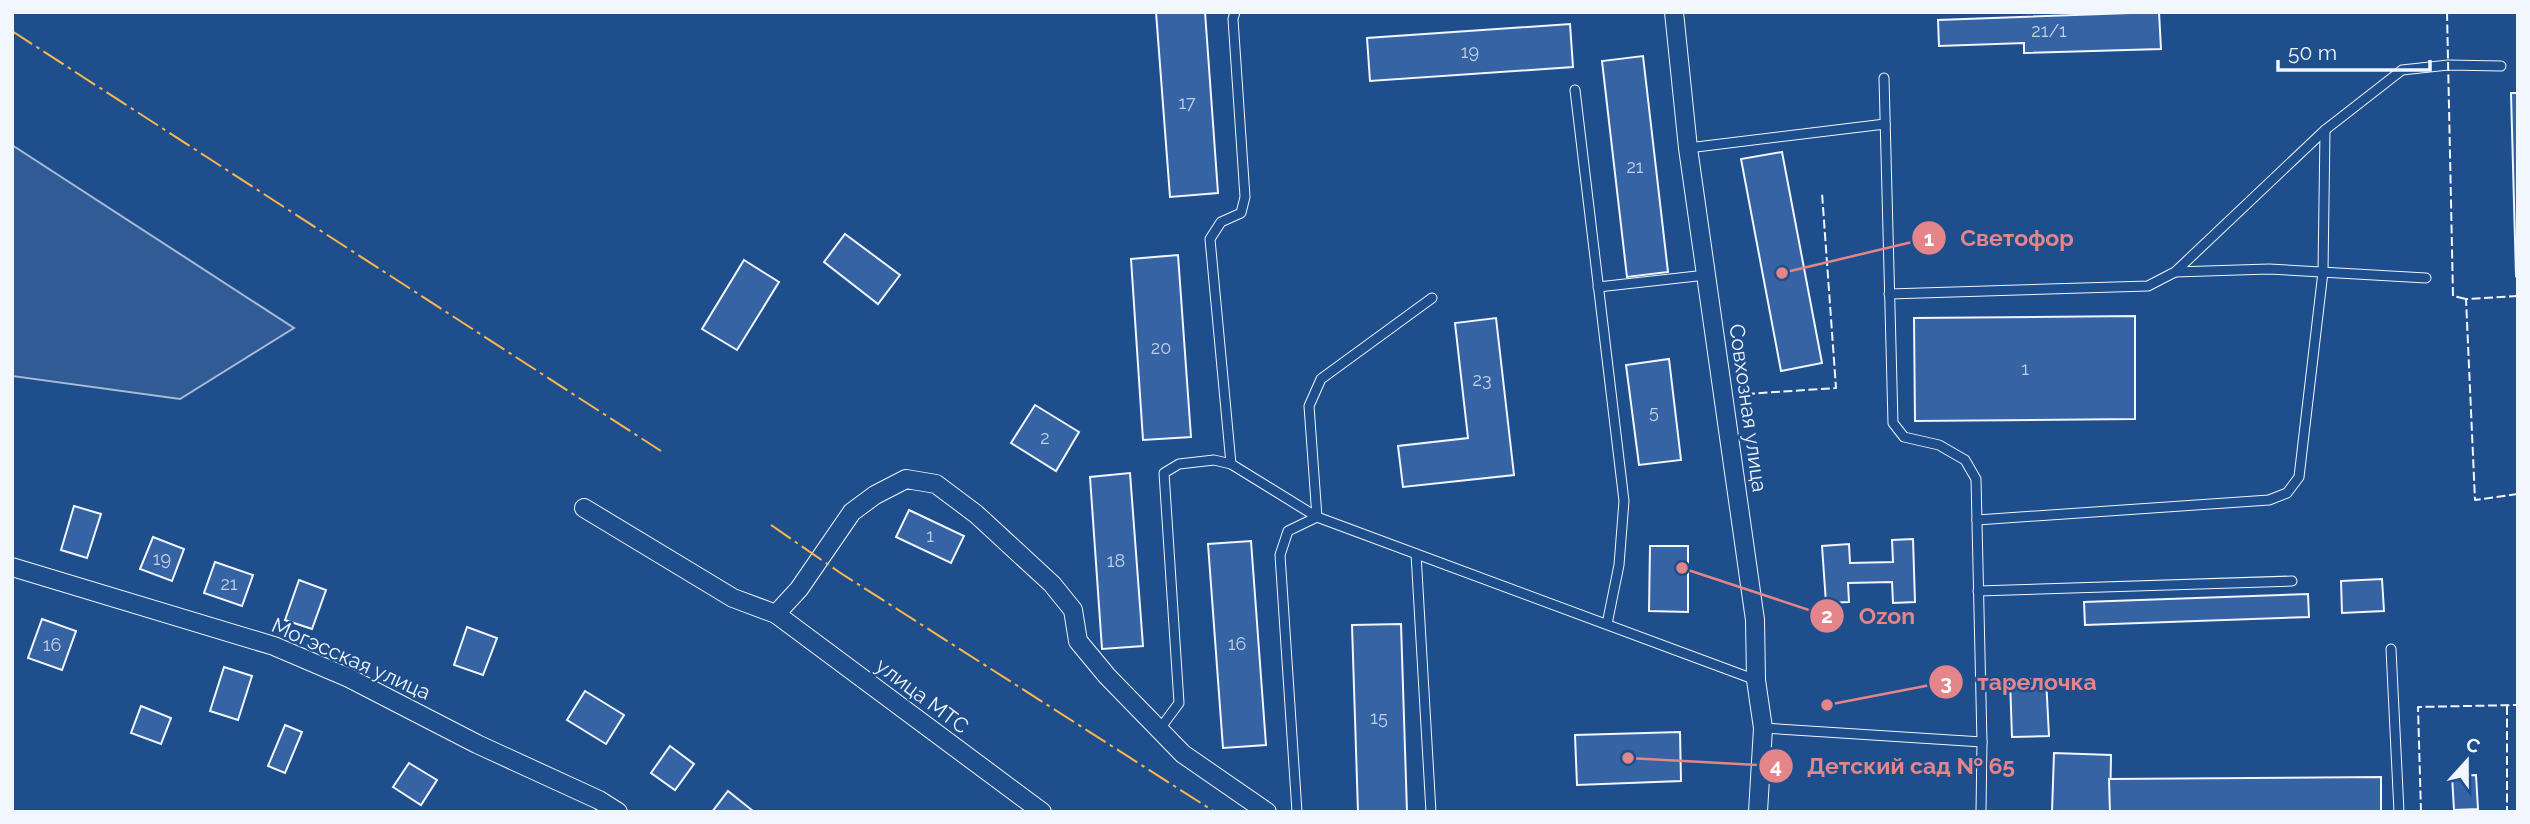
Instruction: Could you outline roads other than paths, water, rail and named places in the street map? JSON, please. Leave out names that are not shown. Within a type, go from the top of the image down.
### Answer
[{"type":"street","name":"Совхозная улица","points":[[1674,12],[1688,148],[1755,620],[1756,680],[1763,728],[1758,812]]},
{"type":"street","points":[[776,614],[799,589],[852,512],[875,495],[905,479],[936,484],[976,514],[1052,584],[1073,610],[1078,641],[1107,676],[1182,754],[1267,812]]},
{"type":"street","name":"улица МТС","points":[[584,508],[733,598],[776,614],[1042,812]]},
{"type":"street","name":"Могэсская улица","points":[[12,567],[274,646],[349,678],[477,744],[599,800],[618,812]]},
{"type":"lane","points":[[1231,464],[1210,240],[1221,222],[1241,213],[1245,197],[1233,19],[1235,12]]},
{"type":"lane","points":[[1889,293],[2148,286],[2175,272],[2325,130],[2402,70],[2448,65],[2501,66]]},
{"type":"lane","points":[[1884,78],[1893,423],[1904,437],[1939,445],[1965,460],[1976,479],[1981,812]]},
{"type":"lane","points":[[1575,90],[1624,502],[1619,565],[1607,624]]},
{"type":"lane","points":[[1688,148],[1885,124]]},
{"type":"lane","points":[[1977,520],[2269,500],[2287,493],[2299,477],[2323,272],[2325,130]]},
{"type":"lane","points":[[2175,272],[2269,269],[2426,278]]},
{"type":"lane","points":[[1598,288],[1706,275]]},
{"type":"lane","points":[[1317,517],[1309,406],[1321,379],[1432,298]]},
{"type":"lane","points":[[1159,730],[1179,703],[1164,473],[1179,464],[1214,460],[1231,464],[1317,517],[1756,680]]},
{"type":"lane","points":[[1297,812],[1280,555],[1288,531],[1317,517]]},
{"type":"lane","points":[[1416,554],[1431,812]]},
{"type":"lane","points":[[1979,591],[2292,581]]},
{"type":"lane","points":[[2391,649],[2399,812]]},
{"type":"lane","points":[[1763,728],[1982,742]]},
{"type":"place","name":"Светофор","points":[[1782,273]]},
{"type":"place","name":"Ozon","points":[[1682,568]]},
{"type":"place","name":"тарелочка","points":[[1827,705]]},
{"type":"place","name":"Детский сад № 65","points":[[1628,758]]}]
